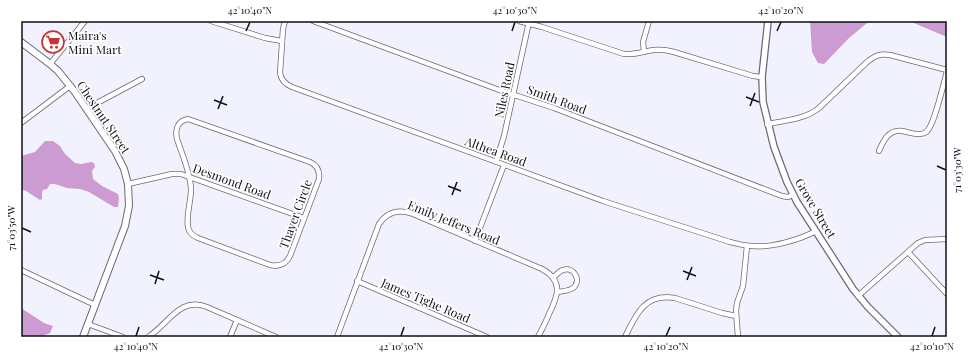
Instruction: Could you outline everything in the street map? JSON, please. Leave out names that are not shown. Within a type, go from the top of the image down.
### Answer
[{"type":"main road","name":"Chestnut Street","points":[[21,42],[58,71],[70,86],[118,157],[126,174],[129,202],[126,222],[83,337]]},
{"type":"street","points":[[50,64],[86,21]]},
{"type":"street","points":[[210,21],[265,38],[282,41],[285,21]]},
{"type":"street","name":"Smith Road","points":[[313,21],[498,90],[554,108],[782,196],[788,197],[793,195]]},
{"type":"street","points":[[519,21],[529,22],[624,54],[634,54],[658,49],[666,50],[750,75],[762,77]]},
{"type":"street","points":[[644,52],[643,42],[649,21]]},
{"type":"street","name":"Grove Street","points":[[768,21],[762,77],[763,102],[776,154],[793,195],[848,282],[858,296],[898,337]]},
{"type":"street","name":"Niles Road","points":[[496,162],[514,94],[529,22]]},
{"type":"street","name":"Althea Road","points":[[282,41],[280,73],[282,80],[287,85],[613,205],[726,241],[747,246],[774,244],[803,237],[816,231]]},
{"type":"street","points":[[768,124],[813,112],[819,108],[866,62],[879,54],[890,55],[947,71],[928,131],[920,134],[895,131],[885,139],[879,151]]},
{"type":"street","points":[[87,110],[142,79]]},
{"type":"street","points":[[21,123],[70,86]]},
{"type":"street","name":"Thayer Circle","points":[[190,120],[200,123],[315,164],[318,168],[319,176],[304,218],[287,261],[278,266],[270,265],[198,238],[191,233],[188,224],[191,190],[189,176],[176,133],[180,122],[190,120]]},
{"type":"street","points":[[475,241],[504,165]]},
{"type":"street","name":"Desmond Road","points":[[128,184],[176,173],[189,176],[304,218]]},
{"type":"street","name":"Emily Jeffers Road","points":[[337,337],[379,224],[383,218],[392,212],[410,212],[542,269],[553,278]]},
{"type":"street","points":[[858,296],[921,241],[947,239]]},
{"type":"street","points":[[738,337],[736,308],[743,286],[747,246]]},
{"type":"street","points":[[908,252],[947,294]]},
{"type":"street","points":[[538,337],[555,303],[558,292],[553,278],[566,269],[572,271],[576,275],[577,282],[573,288],[558,292]]},
{"type":"street","points":[[21,270],[95,305]]},
{"type":"street","name":"James Tighe Road","points":[[358,281],[487,337]]},
{"type":"street","points":[[625,337],[639,311],[650,302],[661,298],[675,298],[736,316]]},
{"type":"street","points":[[148,337],[158,330],[178,310],[187,306],[197,305],[204,306],[276,337]]},
{"type":"street","points":[[230,337],[237,320]]},
{"type":"street","points":[[88,324],[123,337]]},
{"type":"shaded area","points":[[810,21],[904,21],[867,23],[849,38],[824,64],[818,63],[812,52]]},
{"type":"shaded area","points":[[909,21],[947,21],[947,37]]},
{"type":"shaded area","points":[[45,141],[53,141],[60,146],[65,154],[75,163],[94,163],[95,167],[92,171],[93,179],[102,186],[118,194],[118,207],[114,207],[89,192],[55,184],[50,184],[47,189],[43,190],[42,199],[40,200],[21,189],[21,156],[35,152]]},
{"type":"shaded area","points":[[21,308],[44,323],[53,326],[50,333],[40,337],[21,337]]},
{"type":"place","name":"Maira's Mini Mart","points":[[53,42]]}]
